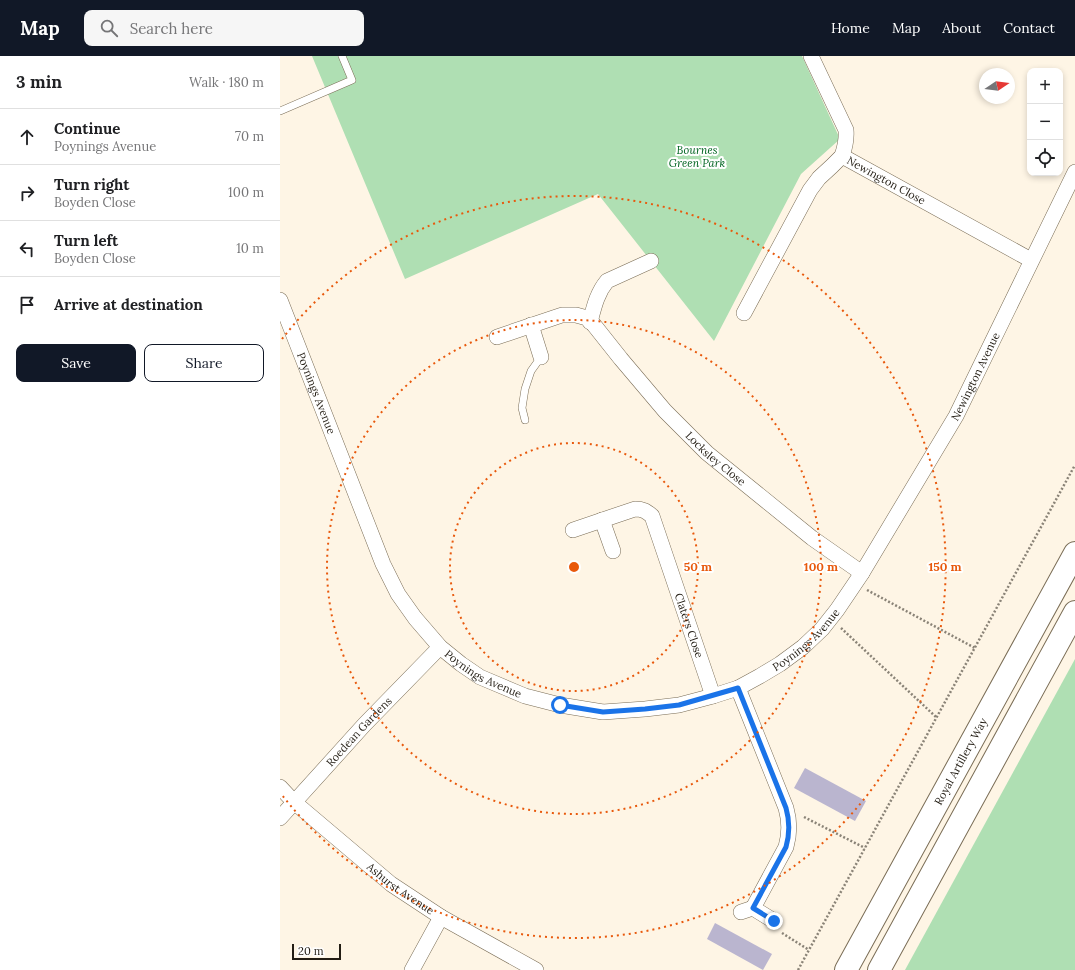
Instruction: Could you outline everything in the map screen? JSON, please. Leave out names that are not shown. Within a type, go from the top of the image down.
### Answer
[{"type":"main road","name":"Royal Artillery Way","points":[[846,970],[1075,553]]},
{"type":"main road","points":[[879,970],[1075,612]]},
{"type":"street","points":[[811,56],[846,130],[847,139],[842,156]]},
{"type":"street","name":"Newington Close","points":[[744,313],[810,190],[819,178],[842,156],[1031,260]]},
{"type":"street","name":"Newington Avenue","points":[[858,578],[956,416],[1075,172]]},
{"type":"street","points":[[590,322],[602,286],[607,281],[651,262]]},
{"type":"street","name":"Poynings Avenue","points":[[280,300],[384,564],[398,594],[415,618],[440,646],[461,664],[480,676],[525,696],[560,705],[603,712],[679,705],[714,696],[738,688],[780,664],[803,646],[822,629],[858,578]]},
{"type":"street","name":"Locksley Close","points":[[497,337],[562,316],[576,315],[587,318],[665,411],[707,452],[812,538],[858,578]]},
{"type":"street","points":[[531,325],[541,357]]},
{"type":"street","name":"Claters Close","points":[[573,530],[635,509],[647,511],[652,516],[714,696]]},
{"type":"street","points":[[602,520],[613,551]]},
{"type":"street","name":"Roedean Gardens","points":[[280,818],[364,725],[440,646]]},
{"type":"street","points":[[738,688],[789,819],[790,829],[786,847],[747,910],[774,921]]},
{"type":"street","name":"Ashurst Avenue","points":[[280,787],[294,802],[392,884],[441,917],[536,970]]},
{"type":"street","points":[[412,970],[441,917]]},
{"type":"lane","points":[[280,111],[352,80],[342,56]]},
{"type":"lane","points":[[525,420],[522,408],[525,389],[531,371],[541,357]]},
{"type":"path","points":[[798,970],[1075,465]]},
{"type":"path","points":[[858,578],[974,648]]},
{"type":"path","points":[[830,619],[936,717]]},
{"type":"path","points":[[786,808],[865,848]]},
{"type":"path","points":[[774,921],[771,927],[809,950]]},
{"type":"green space","name":"Bournes Green Park","points":[[312,56],[802,56],[840,139],[801,174],[714,341],[598,194],[405,279]]},
{"type":"green space","points":[[1075,659],[1075,970],[905,970]]},
{"type":"building","points":[[805,768],[866,801],[855,821],[794,788]]},
{"type":"building","points":[[715,923],[772,954],[763,970],[707,939]]},
{"type":"route","points":[[560,705],[603,712],[645,709],[679,705],[738,688],[789,819],[790,829],[786,847],[753,908],[774,921]]}]
